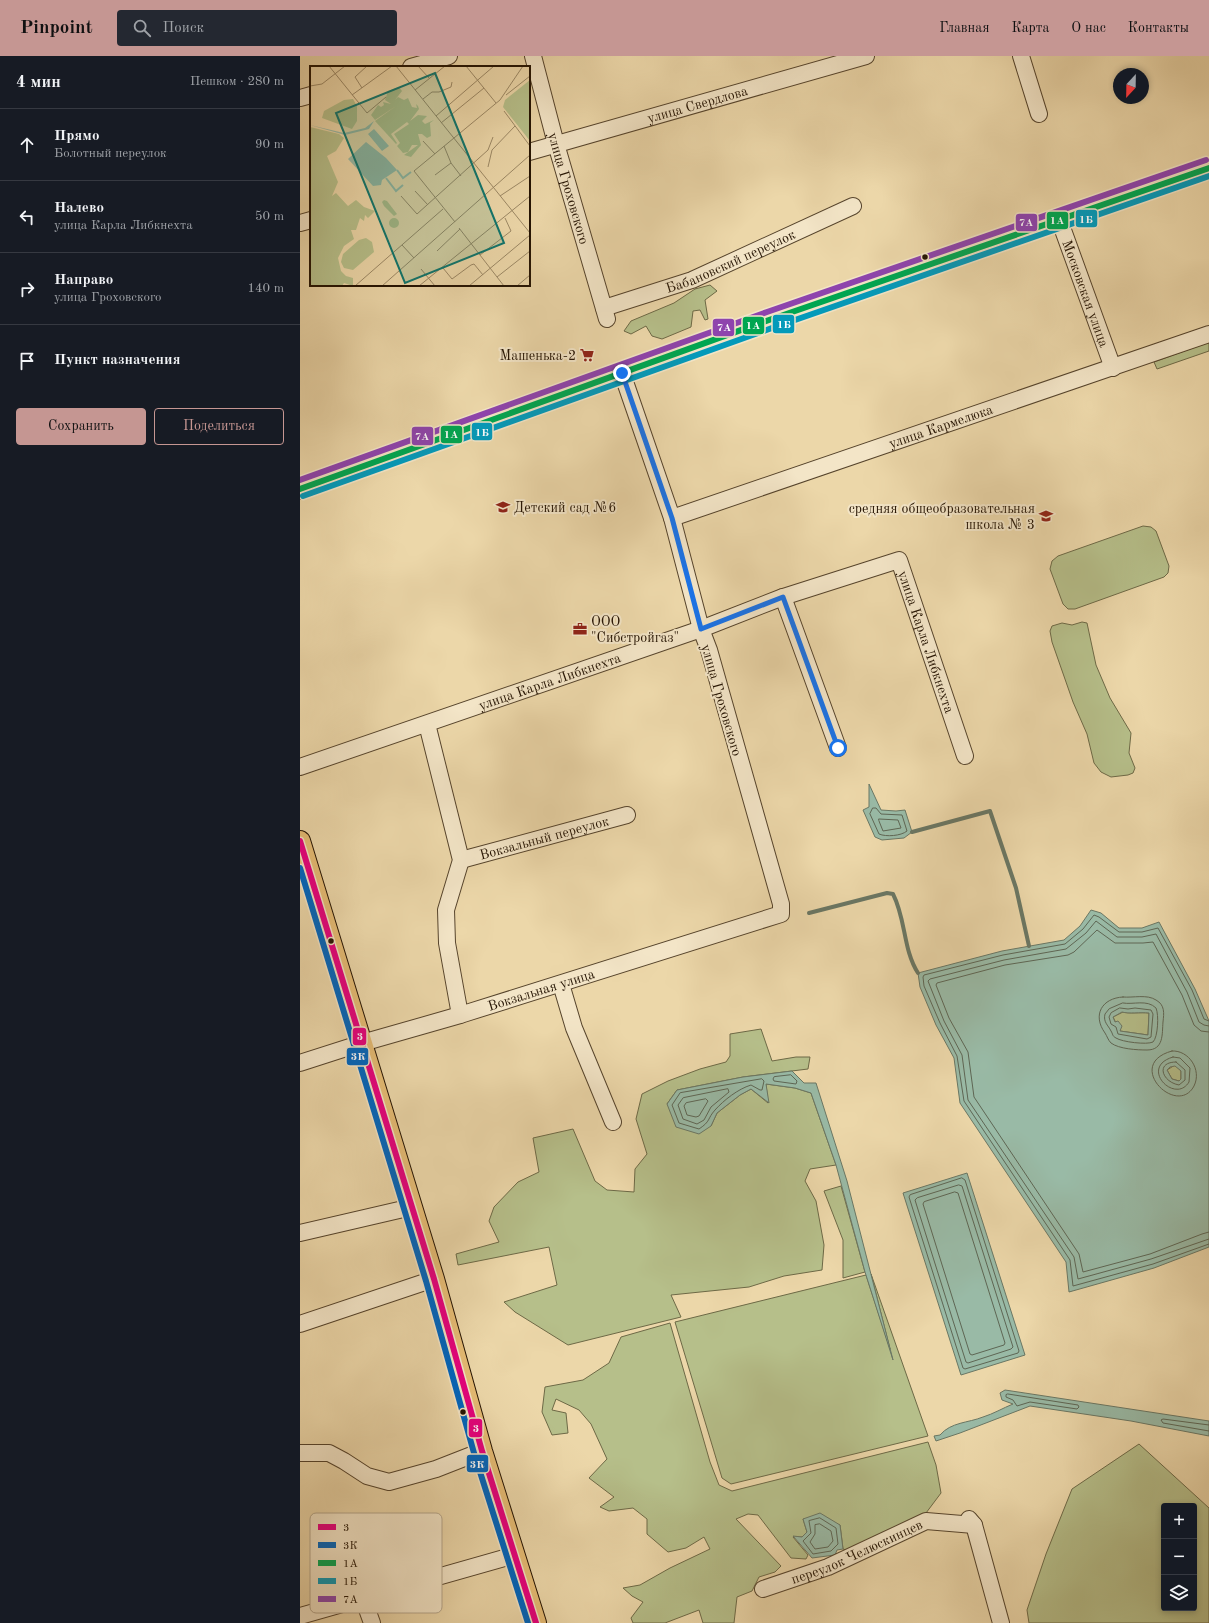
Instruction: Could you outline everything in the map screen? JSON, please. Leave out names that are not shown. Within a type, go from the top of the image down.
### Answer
[{"type":"main road","points":[[300,489],[380,458],[1059,219],[1209,168]]},
{"type":"main road","points":[[300,841],[434,1279],[482,1451],[536,1623]]},
{"type":"street","points":[[414,66],[449,56]]},
{"type":"street","name":"улица Гроховского","points":[[532,56],[606,314]]},
{"type":"street","name":"улица Свердлова","points":[[530,152],[864,56]]},
{"type":"street","points":[[1021,56],[1039,114]]},
{"type":"street","points":[[300,98],[310,95]]},
{"type":"street","name":"Бабановский переулок","points":[[606,314],[692,280],[852,206]]},
{"type":"street","name":"Московская улица","points":[[1059,219],[1113,368]]},
{"type":"street","points":[[300,223],[310,220]]},
{"type":"street","name":"улица Кармелюка","points":[[672,518],[1209,334]]},
{"type":"street","name":"улица Гроховского","points":[[622,373],[672,518],[701,629],[709,650],[770,867],[780,904],[781,914]]},
{"type":"street","name":"улица Карла Либкнехта","points":[[300,768],[701,629],[783,597],[899,560],[965,756]]},
{"type":"street","points":[[783,597],[838,748]]},
{"type":"street","name":"Вокзальный переулок","points":[[427,724],[461,860],[446,910],[447,943],[460,1016]]},
{"type":"street","name":"Вокзальный переулок","points":[[461,860],[627,816]]},
{"type":"street","name":"Вокзальная улица","points":[[300,1063],[362,1043],[460,1016],[781,914]]},
{"type":"street","points":[[561,984],[574,1028],[613,1122]]},
{"type":"street","points":[[300,1233],[412,1207]]},
{"type":"street","points":[[300,1324],[434,1279]]},
{"type":"street","points":[[300,1453],[329,1453],[367,1476],[389,1482],[436,1469],[482,1451]]},
{"type":"street","name":"переулок Челюскинцев","points":[[763,1589],[828,1567],[926,1521],[971,1522],[1001,1623]]},
{"type":"street","points":[[442,1576],[515,1555]]},
{"type":"street","points":[[300,1616],[310,1613]]},
{"type":"street","points":[[368,1613],[372,1623]]},
{"type":"green space","points":[[710,285],[717,291],[705,300],[708,319],[705,320],[700,310],[693,311],[691,327],[662,339],[652,336],[646,326],[631,334],[624,331],[631,321],[674,303],[695,289]]},
{"type":"green space","points":[[1209,342],[1209,351],[1157,369],[1154,362]]},
{"type":"green space","points":[[1143,526],[1151,527],[1156,531],[1169,566],[1168,573],[1164,577],[1075,609],[1068,609],[1063,604],[1050,569],[1052,561],[1058,556]]},
{"type":"green space","points":[[1082,622],[1087,623],[1096,665],[1110,698],[1131,733],[1129,753],[1135,768],[1133,773],[1128,775],[1111,777],[1101,772],[1094,763],[1087,734],[1073,702],[1052,642],[1050,631],[1052,626],[1062,623],[1072,625]]},
{"type":"green space","points":[[1123,1012],[1149,1013],[1148,1035],[1120,1031],[1113,1017]]},
{"type":"green space","points":[[761,1029],[772,1061],[796,1057],[810,1057],[808,1069],[743,1077],[677,1090],[667,1104],[711,1126],[717,1113],[740,1095],[751,1089],[768,1103],[766,1084],[795,1088],[811,1093],[836,1165],[810,1169],[805,1181],[816,1201],[824,1245],[822,1270],[784,1276],[749,1287],[671,1295],[681,1317],[568,1345],[515,1312],[504,1302],[557,1285],[549,1247],[458,1265],[456,1254],[499,1242],[489,1221],[494,1207],[518,1182],[539,1172],[533,1138],[573,1129],[595,1181],[607,1190],[634,1192],[635,1169],[647,1154],[636,1119],[642,1094],[668,1081],[700,1069],[726,1062],[730,1056],[730,1034]]},
{"type":"green space","points":[[1175,1065],[1181,1071],[1181,1079],[1179,1081],[1172,1079],[1167,1070]]},
{"type":"green space","points":[[841,1186],[865,1272],[843,1278],[843,1240],[824,1191]]},
{"type":"green space","points":[[871,1274],[928,1436],[731,1484],[722,1478],[675,1322],[866,1275],[890,1349]]},
{"type":"green space","points":[[670,1323],[710,1462],[719,1485],[732,1491],[928,1442],[936,1465],[941,1493],[926,1513],[851,1552],[843,1549],[840,1525],[803,1519],[807,1532],[802,1537],[793,1537],[808,1555],[806,1559],[791,1558],[758,1515],[748,1514],[736,1519],[781,1566],[775,1572],[759,1577],[752,1591],[737,1597],[734,1623],[703,1623],[699,1610],[665,1623],[633,1623],[631,1618],[643,1602],[632,1596],[623,1588],[640,1585],[670,1568],[710,1549],[704,1537],[686,1548],[668,1552],[647,1534],[647,1519],[633,1508],[609,1511],[600,1507],[614,1497],[589,1478],[607,1459],[591,1424],[579,1410],[556,1399],[552,1410],[566,1413],[568,1433],[552,1435],[542,1412],[545,1387],[583,1380],[609,1363],[621,1337]]},
{"type":"green space","points":[[1139,1444],[1209,1508],[1209,1623],[1029,1623],[1027,1610],[1046,1554],[1072,1489]]},
{"type":"water","points":[[869,784],[881,810],[905,810],[912,832],[904,838],[882,840],[875,837],[863,810],[869,807]]},
{"type":"water","points":[[1091,910],[1101,913],[1119,928],[1142,928],[1159,922],[1195,989],[1209,1021],[1209,1247],[1154,1268],[1069,1292],[1066,1262],[960,1103],[954,1058],[936,1025],[920,987],[918,973],[1002,951],[1064,940],[1080,926]],"holes":[[[1122,1012],[1149,1013],[1148,1035],[1120,1031],[1122,1026],[1118,1021],[1115,1022],[1113,1017]],[[1175,1066],[1181,1071],[1181,1079],[1179,1081],[1172,1079],[1167,1070],[1170,1067]]]},
{"type":"water","points":[[792,1071],[804,1083],[816,1083],[847,1181],[893,1360],[865,1272],[836,1165],[811,1093],[795,1088],[766,1084],[769,1103],[751,1089],[740,1095],[717,1113],[711,1126],[699,1134],[676,1127],[667,1104],[677,1090],[743,1077]]},
{"type":"water","points":[[967,1173],[1025,1355],[961,1375],[903,1193]]},
{"type":"water","points":[[1005,1390],[1209,1421],[1209,1436],[1131,1421],[1030,1406],[936,1441],[934,1436],[940,1435],[954,1425],[987,1416],[1013,1404],[1002,1400],[1000,1393]]},
{"type":"water","points":[[820,1513],[840,1525],[843,1549],[837,1550],[835,1555],[812,1558],[793,1536],[802,1537],[807,1532],[803,1519]]},
{"type":"waterway","points":[[912,832],[990,811],[1016,888],[1029,946]]},
{"type":"waterway","points":[[809,913],[887,893],[893,894],[900,914],[913,964],[918,973]]},
{"type":"transit line","name":"7А","points":[[300,480],[767,312],[1206,160]]},
{"type":"transit line","name":"1А","points":[[300,489],[769,320],[1209,168]]},
{"type":"transit line","name":"1Б","points":[[303,496],[772,328],[1209,176]]},
{"type":"transit line","name":"3","points":[[300,841],[434,1279],[482,1451],[536,1623]]},
{"type":"transit line","name":"3К","points":[[300,868],[426,1281],[474,1453],[528,1623]]},
{"type":"place","name":"Машенька-2","points":[[587,355]]},
{"type":"place","name":"Детский сад №6","points":[[503,507]]},
{"type":"place","name":"средняя общеобразовательная школа № 3","points":[[1046,516]]},
{"type":"place","name":"ООО \"Сибстройгаз\"","points":[[580,629]]},
{"type":"route","points":[[622,373],[672,518],[701,629],[783,597],[838,748]]}]
